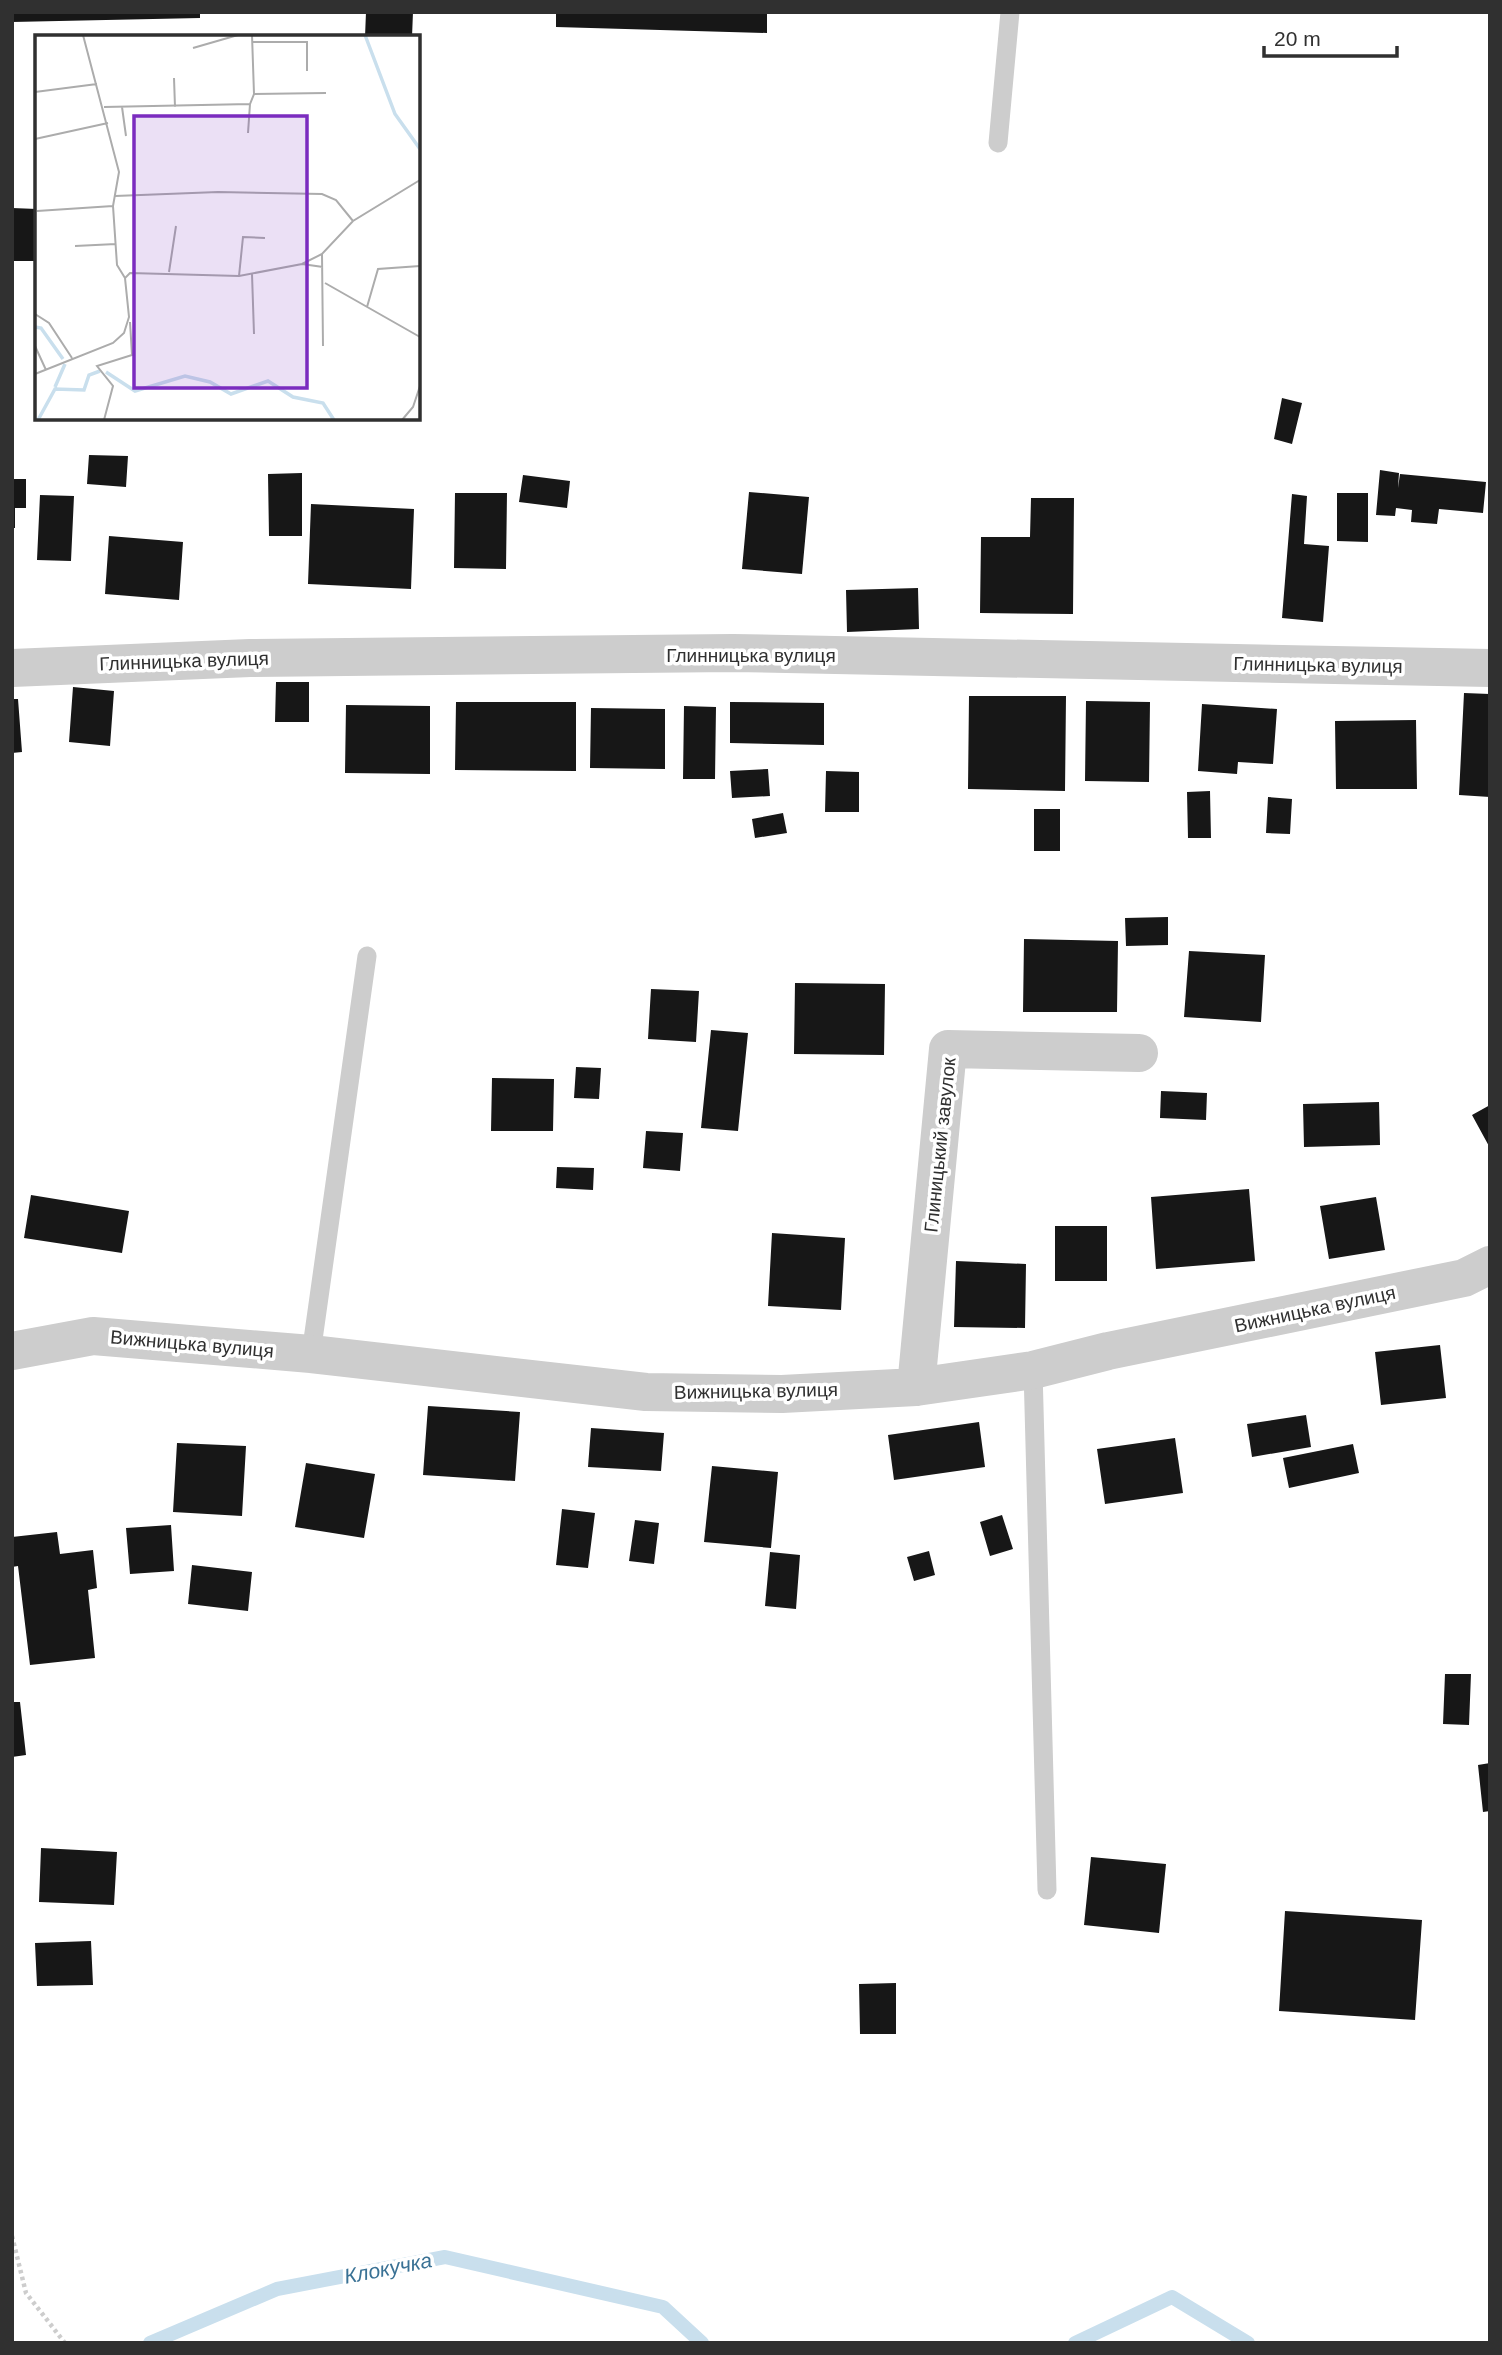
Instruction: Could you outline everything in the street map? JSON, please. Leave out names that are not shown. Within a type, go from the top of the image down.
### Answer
[{"type":"street","name":"Глинницька вулиця","points":[[12,668],[250,658],[733,653],[1490,668]]},
{"type":"street","name":"Глиницький завулок","points":[[916,1387],[948,1049],[1139,1053]]},
{"type":"street","name":"Вижницька вулиця","points":[[12,1351],[93,1336],[311,1354],[646,1392],[782,1394],[916,1387],[1033,1370],[1108,1351],[1481,1276]]},
{"type":"lane","points":[[998,143],[1010,12]]},
{"type":"lane","points":[[311,1354],[367,956]]},
{"type":"lane","points":[[1033,1370],[1047,1890]]},
{"type":"path","points":[[12,2236],[26,2292],[65,2343]]},
{"type":"building","points":[[12,12],[200,12],[200,18],[12,22]]},
{"type":"building","points":[[366,12],[413,12],[412,35],[365,35]]},
{"type":"building","points":[[556,12],[767,12],[767,33],[556,27]]},
{"type":"building","points":[[12,208],[35,209],[35,261],[12,261]]},
{"type":"building","points":[[1282,398],[1302,403],[1292,444],[1274,439]]},
{"type":"building","points":[[89,455],[128,456],[126,487],[87,484]]},
{"type":"building","points":[[1380,470],[1399,473],[1398,488],[1400,474],[1486,482],[1483,513],[1439,509],[1437,524],[1411,522],[1412,510],[1396,508],[1395,516],[1376,515]]},
{"type":"building","points":[[302,473],[302,536],[269,536],[268,474]]},
{"type":"building","points":[[523,475],[570,481],[567,508],[519,502]]},
{"type":"building","points":[[12,479],[26,479],[26,508],[15,508],[15,528],[12,528]]},
{"type":"building","points":[[749,492],[809,497],[802,574],[742,569]]},
{"type":"building","points":[[455,493],[507,493],[506,569],[454,568]]},
{"type":"building","points":[[1337,493],[1368,493],[1368,542],[1337,541]]},
{"type":"building","points":[[1292,494],[1307,496],[1304,544],[1329,546],[1323,622],[1282,618]]},
{"type":"building","points":[[40,495],[74,496],[71,561],[37,560]]},
{"type":"building","points":[[1031,498],[1074,498],[1073,614],[980,613],[981,537],[1030,537]]},
{"type":"building","points":[[311,504],[414,509],[411,589],[308,584]]},
{"type":"building","points":[[109,536],[183,542],[179,600],[105,594]]},
{"type":"building","points":[[918,588],[919,629],[847,632],[846,590]]},
{"type":"building","points":[[276,682],[309,682],[309,722],[275,722]]},
{"type":"building","points":[[73,687],[114,691],[110,746],[69,742]]},
{"type":"building","points":[[1464,693],[1490,694],[1490,797],[1459,795]]},
{"type":"building","points":[[969,696],[1066,696],[1065,791],[968,789]]},
{"type":"building","points":[[12,699],[18,699],[22,752],[12,753]]},
{"type":"building","points":[[1086,701],[1150,702],[1149,782],[1085,781]]},
{"type":"building","points":[[456,702],[576,702],[576,771],[455,770]]},
{"type":"building","points":[[730,702],[824,703],[824,745],[730,743]]},
{"type":"building","points":[[1202,704],[1277,709],[1273,764],[1238,762],[1237,774],[1198,771]]},
{"type":"building","points":[[346,705],[430,706],[430,774],[345,773]]},
{"type":"building","points":[[684,706],[716,707],[715,779],[683,779]]},
{"type":"building","points":[[591,708],[665,709],[665,769],[590,768]]},
{"type":"building","points":[[1416,720],[1417,789],[1336,789],[1335,721]]},
{"type":"building","points":[[768,769],[770,796],[732,798],[730,771]]},
{"type":"building","points":[[826,771],[859,772],[859,812],[825,812]]},
{"type":"building","points":[[1210,791],[1211,838],[1188,838],[1187,792]]},
{"type":"building","points":[[1268,797],[1292,799],[1290,834],[1266,833]]},
{"type":"building","points":[[1034,809],[1060,809],[1060,851],[1034,851]]},
{"type":"building","points":[[783,813],[787,833],[755,838],[752,819]]},
{"type":"building","points":[[1168,917],[1168,945],[1126,946],[1125,918]]},
{"type":"building","points":[[1024,939],[1118,941],[1117,1012],[1023,1012]]},
{"type":"building","points":[[1189,951],[1265,955],[1261,1022],[1184,1017]]},
{"type":"building","points":[[795,983],[885,984],[884,1055],[794,1054]]},
{"type":"building","points":[[651,989],[699,991],[696,1042],[648,1039]]},
{"type":"building","points":[[711,1030],[748,1033],[738,1131],[701,1128]]},
{"type":"building","points":[[576,1067],[601,1068],[599,1099],[574,1098]]},
{"type":"building","points":[[492,1078],[554,1079],[553,1131],[491,1131]]},
{"type":"building","points":[[1161,1091],[1207,1093],[1206,1120],[1160,1118]]},
{"type":"building","points":[[1379,1102],[1380,1145],[1304,1147],[1303,1104]]},
{"type":"building","points":[[1490,1105],[1490,1148],[1472,1115]]},
{"type":"building","points":[[646,1131],[683,1133],[680,1171],[643,1168]]},
{"type":"building","points":[[557,1167],[594,1168],[593,1190],[556,1188]]},
{"type":"building","points":[[1249,1189],[1255,1261],[1156,1269],[1151,1197]]},
{"type":"building","points":[[31,1195],[129,1211],[122,1253],[24,1238]]},
{"type":"building","points":[[1376,1197],[1385,1250],[1329,1259],[1320,1206]]},
{"type":"building","points":[[1055,1226],[1107,1226],[1107,1281],[1055,1281]]},
{"type":"building","points":[[772,1233],[845,1238],[841,1310],[768,1306]]},
{"type":"building","points":[[956,1261],[1026,1264],[1025,1328],[954,1327]]},
{"type":"building","points":[[1440,1345],[1446,1398],[1381,1405],[1375,1352]]},
{"type":"building","points":[[428,1406],[520,1412],[515,1481],[423,1475]]},
{"type":"building","points":[[1306,1415],[1311,1447],[1252,1457],[1247,1424]]},
{"type":"building","points":[[979,1422],[985,1467],[894,1480],[888,1435]]},
{"type":"building","points":[[591,1428],[664,1433],[661,1471],[588,1467]]},
{"type":"building","points":[[1175,1438],[1183,1493],[1105,1504],[1097,1449]]},
{"type":"building","points":[[177,1443],[246,1446],[242,1516],[173,1512]]},
{"type":"building","points":[[1353,1444],[1359,1473],[1289,1488],[1283,1458]]},
{"type":"building","points":[[306,1463],[375,1474],[364,1538],[295,1527]]},
{"type":"building","points":[[712,1466],[778,1472],[771,1548],[704,1542]]},
{"type":"building","points":[[562,1509],[595,1513],[588,1568],[556,1565]]},
{"type":"building","points":[[1002,1515],[1013,1549],[990,1556],[980,1522]]},
{"type":"building","points":[[635,1520],[659,1523],[654,1564],[629,1561]]},
{"type":"building","points":[[171,1525],[174,1571],[130,1574],[126,1528]]},
{"type":"building","points":[[57,1532],[60,1554],[93,1550],[97,1588],[88,1590],[95,1658],[30,1665],[18,1566],[12,1567],[12,1537]]},
{"type":"building","points":[[929,1551],[935,1575],[914,1581],[907,1557]]},
{"type":"building","points":[[770,1552],[800,1555],[796,1609],[765,1606]]},
{"type":"building","points":[[192,1565],[252,1572],[248,1611],[188,1604]]},
{"type":"building","points":[[1445,1674],[1471,1674],[1469,1725],[1443,1724]]},
{"type":"building","points":[[12,1702],[20,1702],[26,1755],[12,1757]]},
{"type":"building","points":[[1490,1763],[1490,1811],[1483,1812],[1478,1765]]},
{"type":"building","points":[[41,1848],[117,1852],[114,1905],[39,1902]]},
{"type":"building","points":[[1091,1857],[1166,1864],[1159,1933],[1084,1925]]},
{"type":"building","points":[[1285,1911],[1422,1920],[1415,2020],[1279,2011]]},
{"type":"building","points":[[91,1941],[93,1985],[37,1986],[35,1943]]},
{"type":"building","points":[[896,1983],[896,2034],[860,2034],[859,1984]]},
{"type":"waterway","name":"Клокучка","points":[[150,2343],[277,2289],[445,2257],[663,2307],[702,2343]]},
{"type":"waterway","name":"Клокучка","points":[[1075,2343],[1172,2297],[1248,2343]]}]
